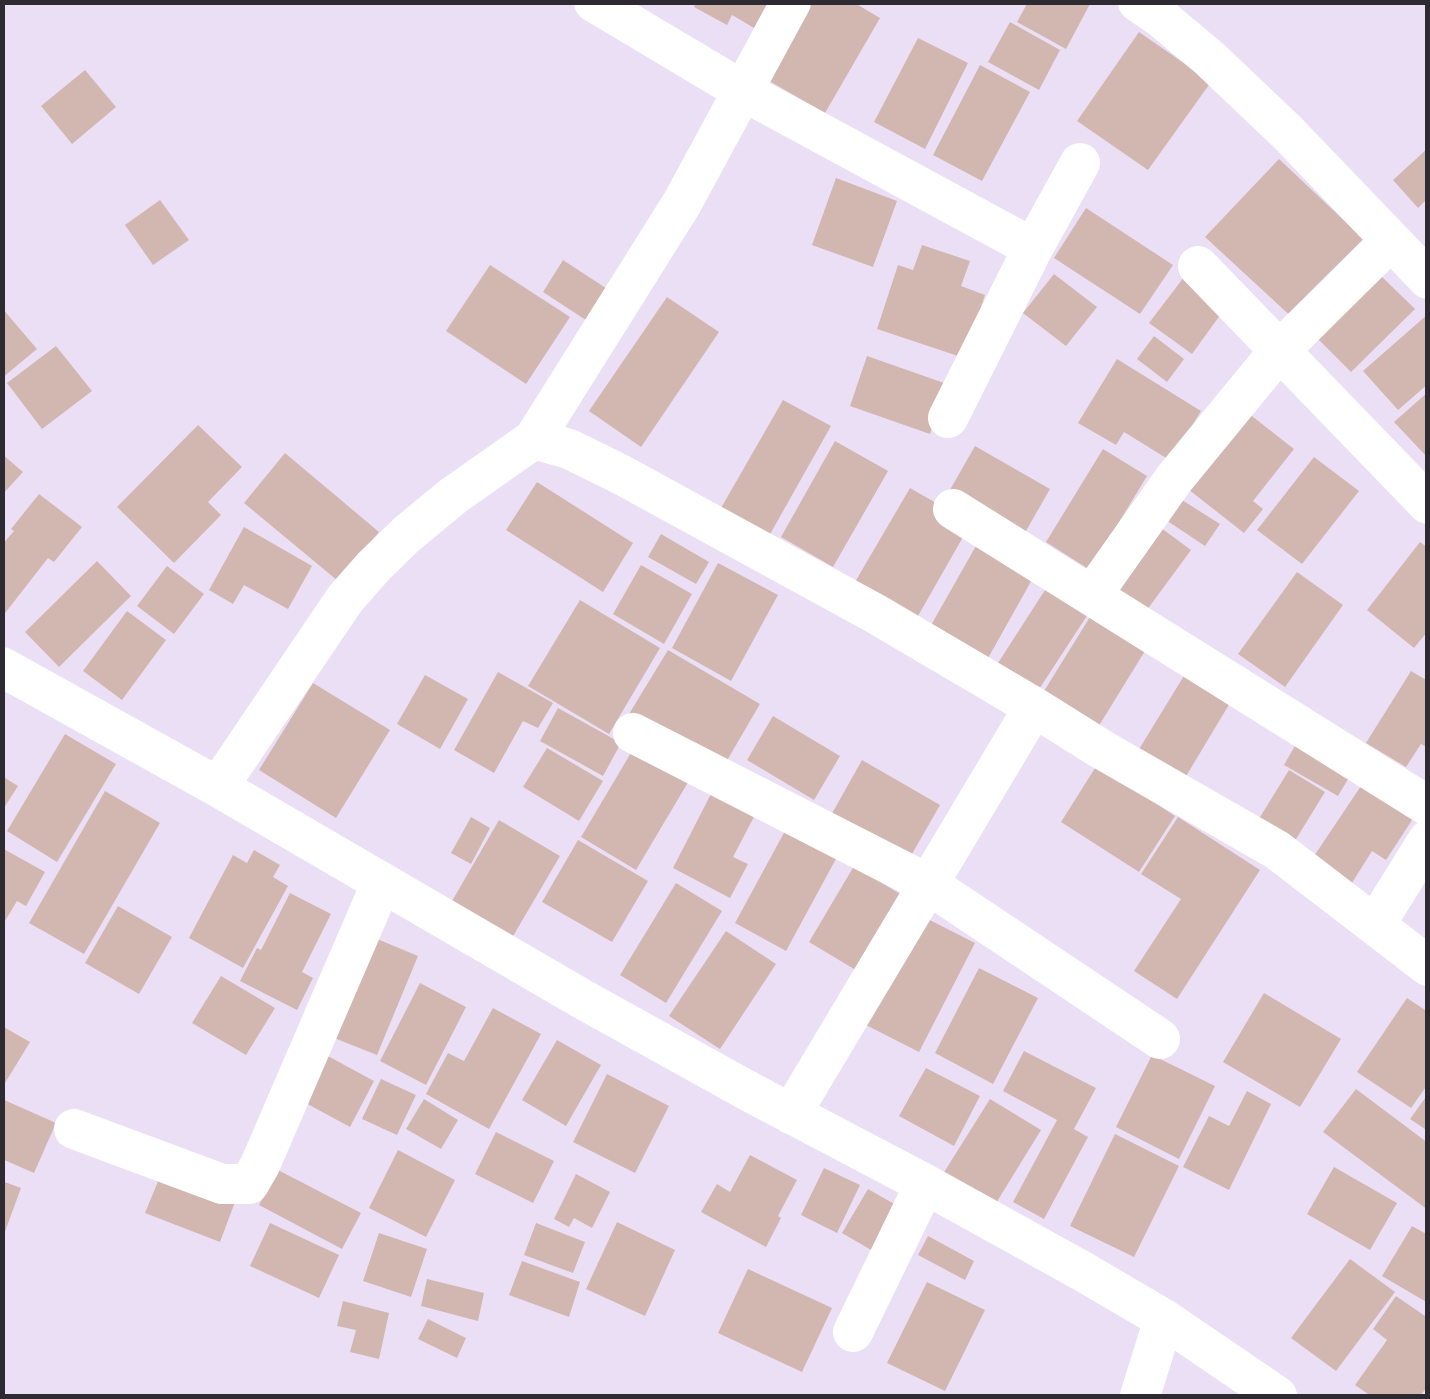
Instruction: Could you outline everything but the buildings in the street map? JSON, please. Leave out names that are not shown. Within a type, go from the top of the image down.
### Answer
[{"type":"street","points":[[594,2],[743,91],[1033,248]]},
{"type":"street","points":[[218,787],[345,598],[408,534],[534,438],[672,219],[791,2]]},
{"type":"street","points":[[1156,7],[1288,133],[1428,278]]},
{"type":"street","points":[[948,418],[1080,162]]},
{"type":"street","points":[[1092,596],[1174,479],[1279,351],[1390,241]]},
{"type":"street","points":[[1198,266],[1428,504]]},
{"type":"street","points":[[534,438],[569,449],[620,474],[876,614],[1034,706],[1277,850],[1428,966]]},
{"type":"street","points":[[954,509],[1428,806]]},
{"type":"street","points":[[2,668],[218,787],[584,1000],[925,1184],[1164,1319],[1277,1396]]},
{"type":"street","points":[[792,1114],[1034,706]]},
{"type":"street","points":[[633,733],[928,884],[1160,1040]]},
{"type":"street","points":[[1375,924],[1428,840]]},
{"type":"street","points":[[74,1128],[222,1184],[249,1184],[382,882]]},
{"type":"street","points":[[853,1332],[925,1184]]},
{"type":"street","points":[[1140,1396],[1164,1319]]}]
